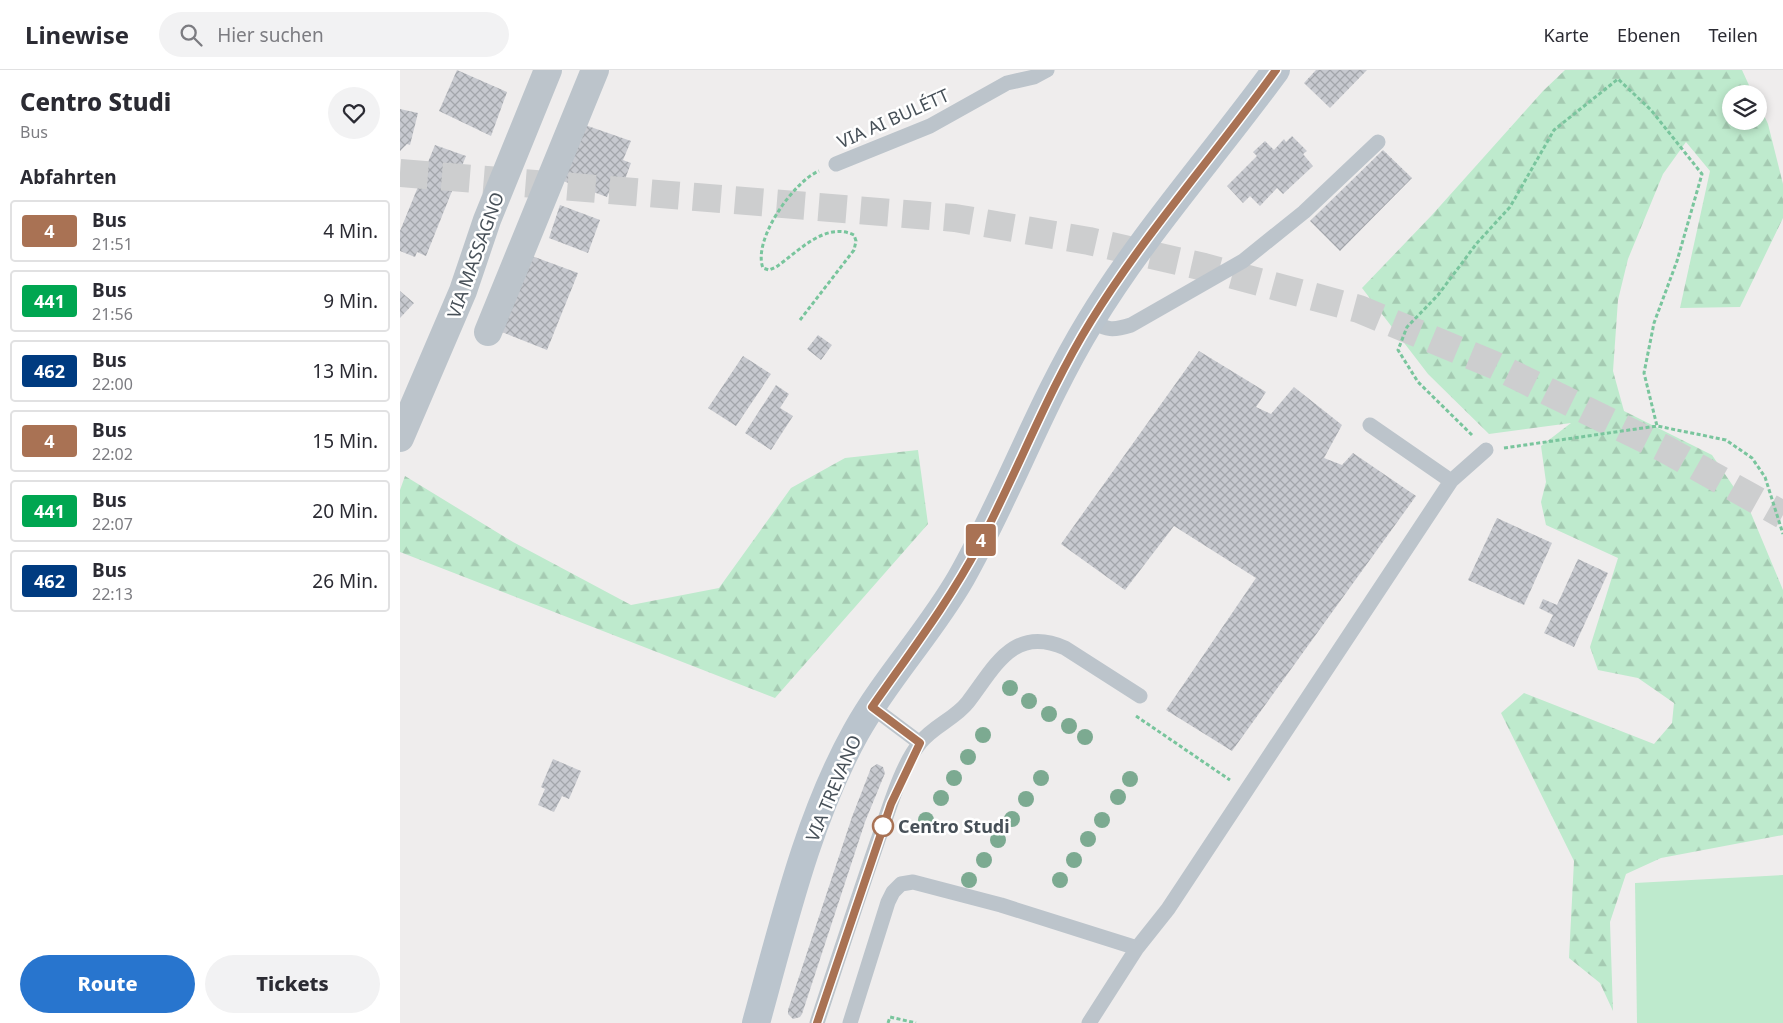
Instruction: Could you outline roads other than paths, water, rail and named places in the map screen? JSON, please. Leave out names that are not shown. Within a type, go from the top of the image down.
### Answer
[{"type":"main road","name":"VIA TREVANO","points":[[756,1023],[809,842],[838,767],[872,707],[959,582],[980,544],[1071,355],[1091,321],[1144,240],[1276,70]]},
{"type":"street","name":"VIA MASSAGNO","points":[[400,438],[463,291],[487,220],[548,70]]},
{"type":"street","points":[[488,332],[594,70]]},
{"type":"lane","name":"VIA AI BULÉTT","points":[[836,164],[930,126],[1008,83],[1034,77],[1047,70]]},
{"type":"lane","points":[[1091,321],[1105,329],[1115,330],[1131,325],[1236,265],[1304,212],[1378,142]]},
{"type":"lane","points":[[1370,425],[1451,481]]},
{"type":"lane","points":[[1089,1023],[1137,948],[1168,909],[1451,481],[1486,450]]},
{"type":"lane","points":[[816,1023],[891,804],[920,743],[964,707],[1005,654],[1019,644],[1030,640],[1051,642],[1065,648],[1140,696]]},
{"type":"lane","points":[[872,707],[920,743]]},
{"type":"lane","points":[[850,1023],[888,902],[893,892],[901,884],[913,882],[1001,905],[1137,948]]},
{"type":"tunnel","points":[[400,173],[955,218],[1089,241],[1204,267],[1359,309],[1494,365],[1665,449],[1783,515]]},
{"type":"place","name":"Centro Studi","points":[[883,826]]}]
